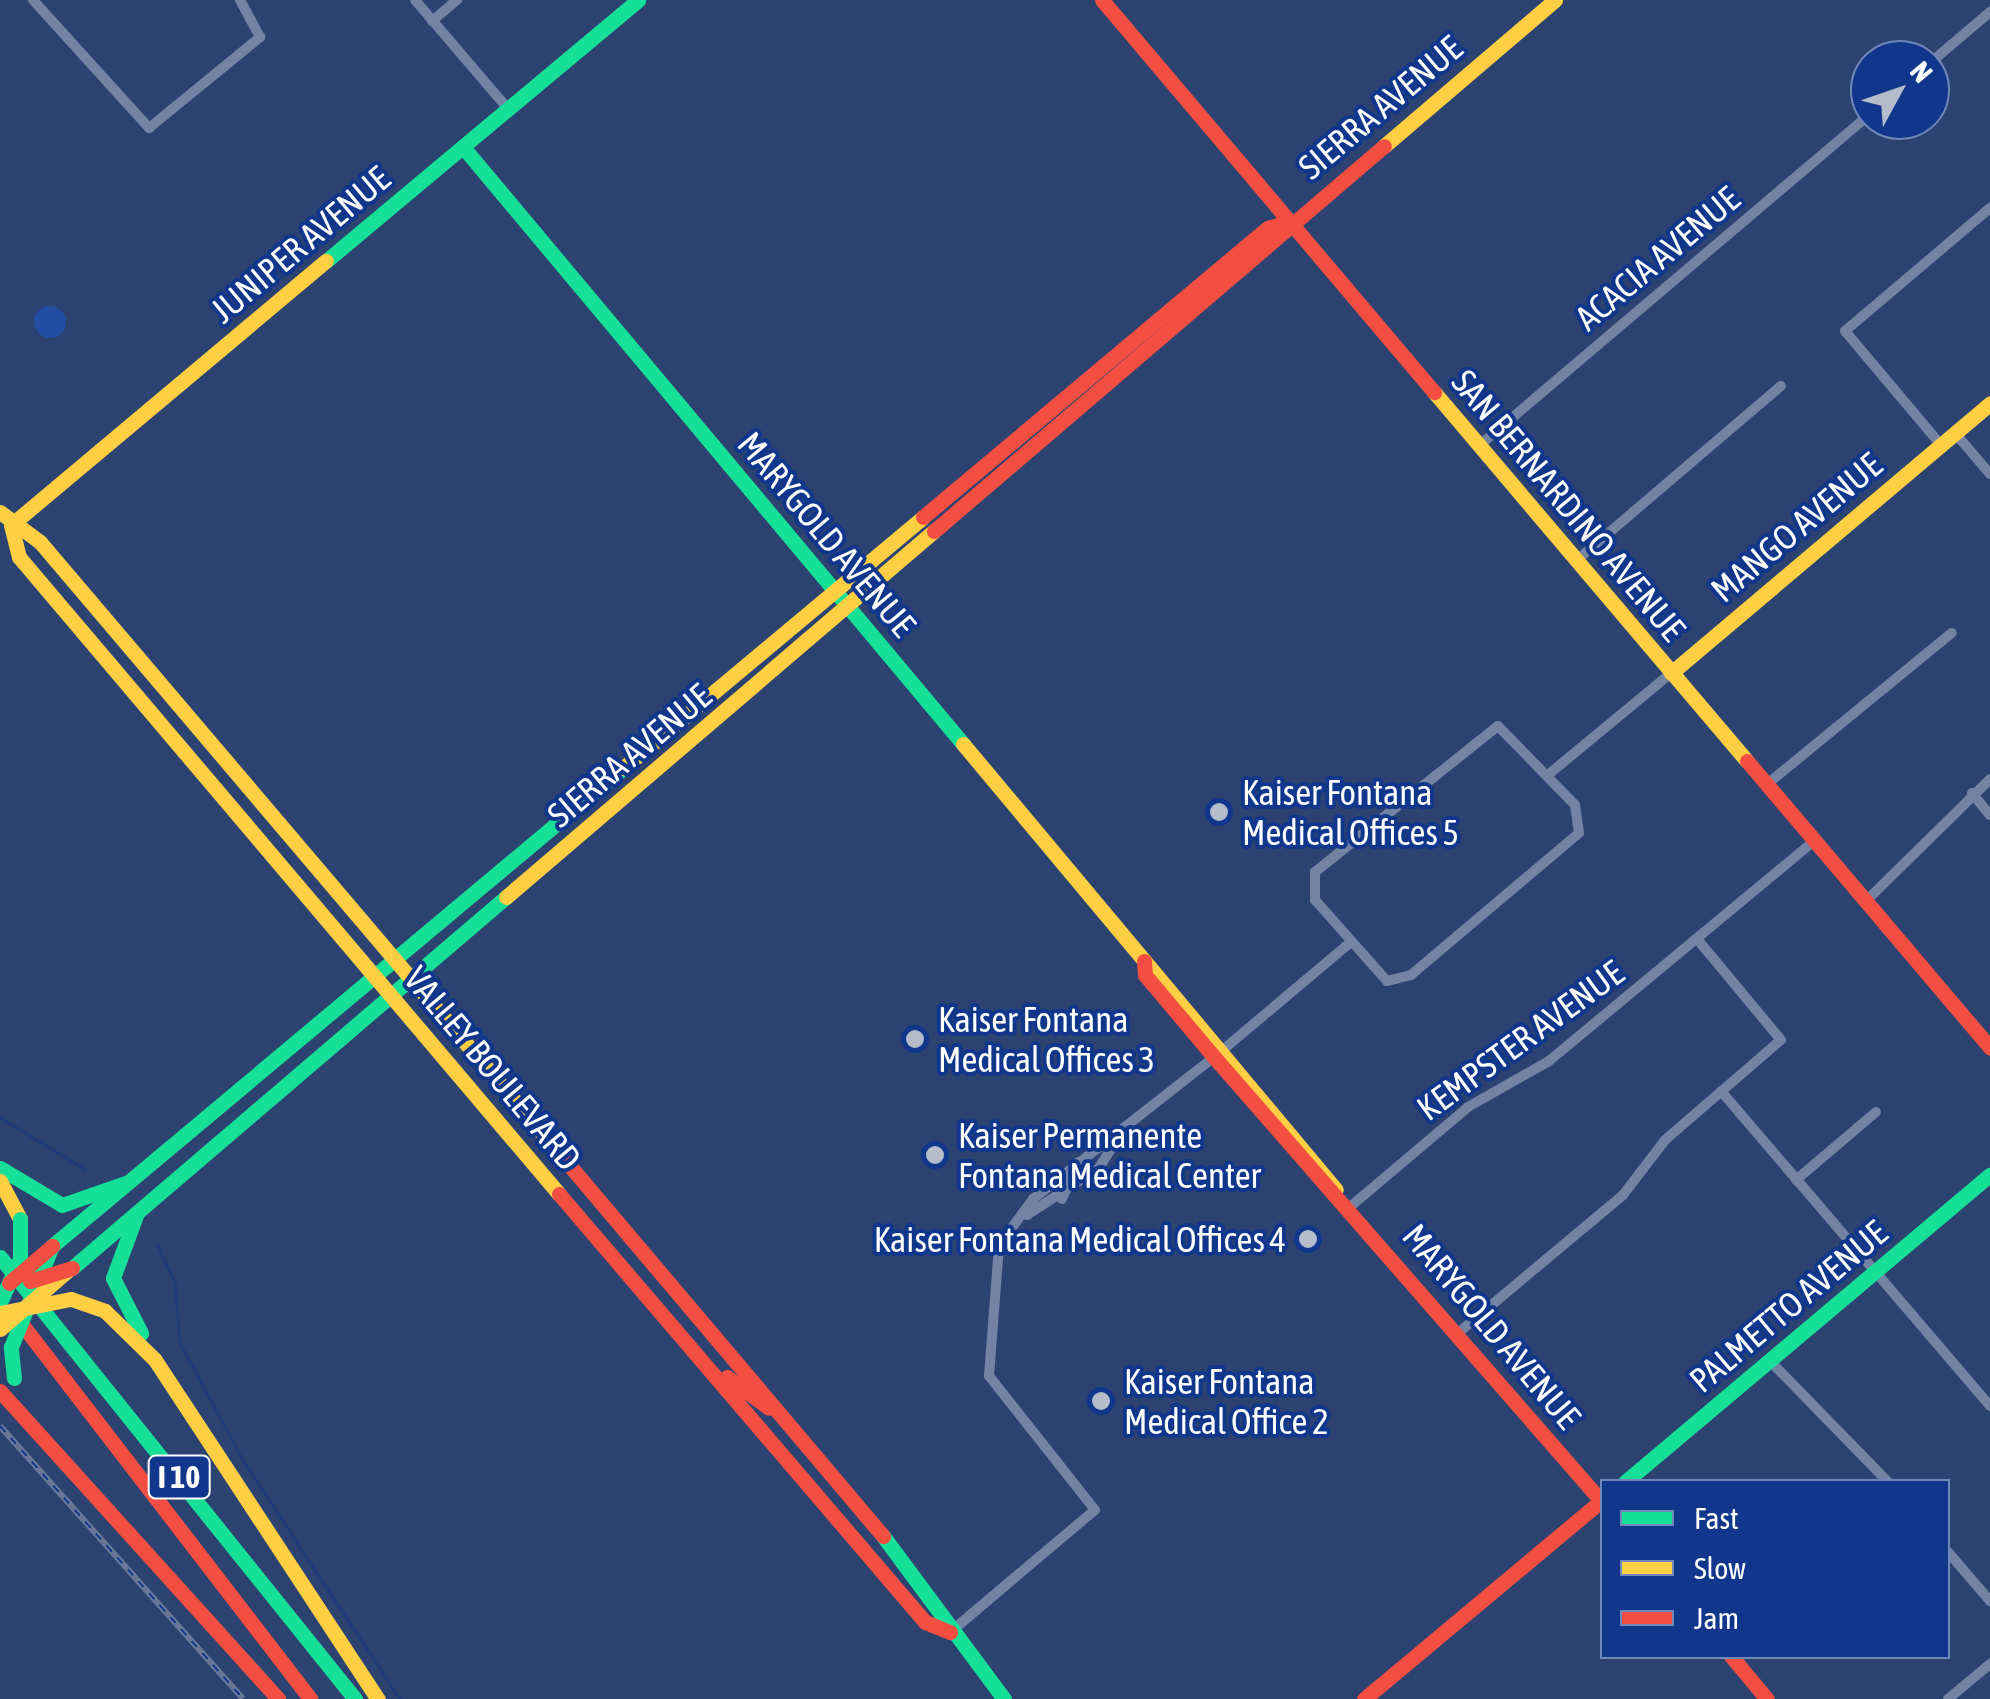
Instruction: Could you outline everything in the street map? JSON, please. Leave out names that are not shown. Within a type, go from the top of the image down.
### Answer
[{"type":"main road","name":"JUNIPER AVENUE","points":[[6,530],[638,0]]},
{"type":"main road","name":"SAN BERNARDINO AVENUE","points":[[1102,0],[1990,1048]]},
{"type":"main road","name":"SIERRA AVENUE","points":[[0,1329],[1046,441],[1280,241],[1290,222],[1555,0]]},
{"type":"main road","name":"MARYGOLD AVENUE","points":[[464,147],[1219,1052],[1600,1499]]},
{"type":"main road","name":"SIERRA AVENUE","points":[[1,1292],[1268,228],[1290,222]]},
{"type":"main road","points":[[1046,441],[1042,432],[1113,359]]},
{"type":"main road","name":"MANGO AVENUE","points":[[1670,672],[1990,403]]},
{"type":"main road","name":"VALLEY BOULEVARD","points":[[0,512],[19,557],[925,1622],[950,1632]]},
{"type":"main road","name":"VALLEY BOULEVARD","points":[[6,530],[40,542],[944,1610],[950,1632],[1004,1699]]},
{"type":"main road","name":"MARYGOLD AVENUE","points":[[1219,1052],[1313,1152],[1336,1190]]},
{"type":"main road","points":[[0,1168],[62,1205],[128,1182]]},
{"type":"main road","name":"PALMETTO AVENUE","points":[[1629,1479],[1990,1175]]},
{"type":"main road","points":[[0,1181],[20,1218],[20,1259],[1,1292]]},
{"type":"main road","points":[[138,1214],[119,1243],[114,1278],[155,1360],[378,1699]]},
{"type":"main road","points":[[38,1426],[14,1378],[11,1347],[34,1281],[52,1246]]},
{"type":"main road","name":"I 10","points":[[0,1257],[356,1699]]},
{"type":"main road","points":[[1,1292],[72,1268]]},
{"type":"main road","name":"I 10","points":[[1,1292],[310,1699]]},
{"type":"main road","points":[[0,1312],[71,1299],[104,1310],[155,1360]]},
{"type":"main road","points":[[711,1372],[781,1415]]},
{"type":"main road","points":[[0,1392],[38,1426],[278,1699]]},
{"type":"main road","points":[[1364,1699],[1600,1503]]},
{"type":"main road","points":[[1734,1659],[1767,1699]]},
{"type":"street","points":[[33,0],[139,125],[162,122],[256,43],[258,22],[240,0]]},
{"type":"street","points":[[415,0],[509,110]]},
{"type":"street","points":[[432,20],[456,0]]},
{"type":"street","points":[[1950,46],[1990,12]]},
{"type":"street","name":"ACACIA AVENUE","points":[[1480,445],[1850,131]]},
{"type":"street","points":[[1941,445],[1845,331],[1990,208]]},
{"type":"street","points":[[1577,560],[1782,386]]},
{"type":"street","points":[[1955,433],[1990,474]]},
{"type":"street","points":[[1766,785],[1952,633]]},
{"type":"street","name":"MANGO AVENUE","points":[[1550,774],[1670,672]]},
{"type":"street","points":[[1487,728],[1510,730],[1550,774],[1581,819],[1562,849],[1405,978],[1384,979],[1350,942],[1311,886],[1358,832],[1487,728]]},
{"type":"street","points":[[1865,902],[1990,779]]},
{"type":"street","points":[[1972,794],[1990,815]]},
{"type":"street","name":"KEMPSTER AVENUE","points":[[1351,1206],[1468,1107],[1549,1061],[1814,841]]},
{"type":"street","points":[[1458,1332],[1623,1194],[1665,1140],[1781,1040],[1698,940]]},
{"type":"street","points":[[1027,1215],[1062,1199],[1120,1135],[1350,942]]},
{"type":"street","points":[[1721,1091],[1796,1180],[1880,1268],[1990,1406]]},
{"type":"street","points":[[1796,1180],[1876,1112]]},
{"type":"street","points":[[950,1632],[1096,1510],[989,1376],[996,1256],[1027,1215],[1078,1161],[1120,1135]]},
{"type":"street","points":[[1062,1199],[1078,1161]]},
{"type":"street","points":[[1770,1361],[1885,1479]]},
{"type":"street","points":[[1950,1554],[1990,1601]]},
{"type":"street","points":[[1948,1699],[1990,1664]]},
{"type":"shaded area","points":[[327,228],[335,235],[263,295],[257,288]]},
{"type":"shaded area","points":[[50,306],[61,311],[66,322],[61,333],[50,338],[39,333],[34,322],[39,311]]},
{"type":"waterway","points":[[0,1117],[85,1169]]},
{"type":"waterway","points":[[158,1245],[175,1283],[180,1343],[243,1460],[400,1699]]},
{"type":"railway","points":[[0,1426],[243,1699]]},
{"type":"traffic: fast","points":[[326,261],[638,0]]},
{"type":"traffic: fast","points":[[463,147],[963,744]]},
{"type":"traffic: fast","points":[[52,1246],[623,768]]},
{"type":"traffic: fast","points":[[72,1268],[506,897]]},
{"type":"traffic: fast","points":[[0,1168],[62,1205],[128,1182]]},
{"type":"traffic: fast","points":[[1629,1479],[1990,1175]]},
{"type":"traffic: fast","points":[[137,1213],[113,1278],[141,1333]]},
{"type":"traffic: fast","points":[[0,1302],[20,1259],[20,1219]]},
{"type":"traffic: fast","points":[[14,1378],[11,1347],[52,1246]]},
{"type":"traffic: fast","points":[[0,1257],[355,1699]]},
{"type":"traffic: fast","points":[[883,1536],[1004,1699]]},
{"type":"traffic: slow","points":[[1384,146],[1555,0]]},
{"type":"traffic: slow","points":[[11,525],[326,261]]},
{"type":"traffic: slow","points":[[1434,392],[1747,761]]},
{"type":"traffic: slow","points":[[1671,673],[1990,403]]},
{"type":"traffic: slow","points":[[0,512],[40,542],[559,1153]]},
{"type":"traffic: slow","points":[[623,768],[923,517]]},
{"type":"traffic: slow","points":[[11,525],[19,557],[559,1194]]},
{"type":"traffic: slow","points":[[506,897],[934,531]]},
{"type":"traffic: slow","points":[[963,744],[1336,1190]]},
{"type":"traffic: slow","points":[[0,1181],[20,1219]]},
{"type":"traffic: slow","points":[[0,1329],[68,1270]]},
{"type":"traffic: slow","points":[[0,1313],[71,1299],[105,1311]]},
{"type":"traffic: slow","points":[[105,1311],[155,1360],[378,1699]]},
{"type":"traffic: jam","points":[[1102,0],[1434,392]]},
{"type":"traffic: jam","points":[[934,531],[1384,146]]},
{"type":"traffic: jam","points":[[923,517],[1268,228],[1290,221]]},
{"type":"traffic: jam","points":[[1747,761],[1990,1048]]},
{"type":"traffic: jam","points":[[1144,961],[1145,975],[1214,1057],[1600,1500]]},
{"type":"traffic: jam","points":[[559,1153],[883,1536]]},
{"type":"traffic: jam","points":[[559,1194],[925,1622],[950,1632]]},
{"type":"traffic: jam","points":[[9,1283],[52,1246]]},
{"type":"traffic: jam","points":[[30,1281],[72,1268]]},
{"type":"traffic: jam","points":[[14,1314],[310,1699]]},
{"type":"traffic: jam","points":[[727,1377],[769,1408]]},
{"type":"traffic: jam","points":[[0,1391],[278,1699]]},
{"type":"traffic: jam","points":[[1364,1699],[1600,1502]]},
{"type":"traffic: jam","points":[[1734,1659],[1767,1699]]},
{"type":"place","name":"Kaiser Fontana Medical Offices 5","points":[[1219,812]]},
{"type":"place","name":"Kaiser Fontana Medical Offices 3","points":[[915,1039]]},
{"type":"place","name":"Kaiser Permanente Fontana Medical Center","points":[[935,1155]]},
{"type":"place","name":"Kaiser Fontana Medical Offices 4","points":[[1308,1239]]},
{"type":"place","name":"Kaiser Fontana Medical Office 2","points":[[1101,1401]]}]
